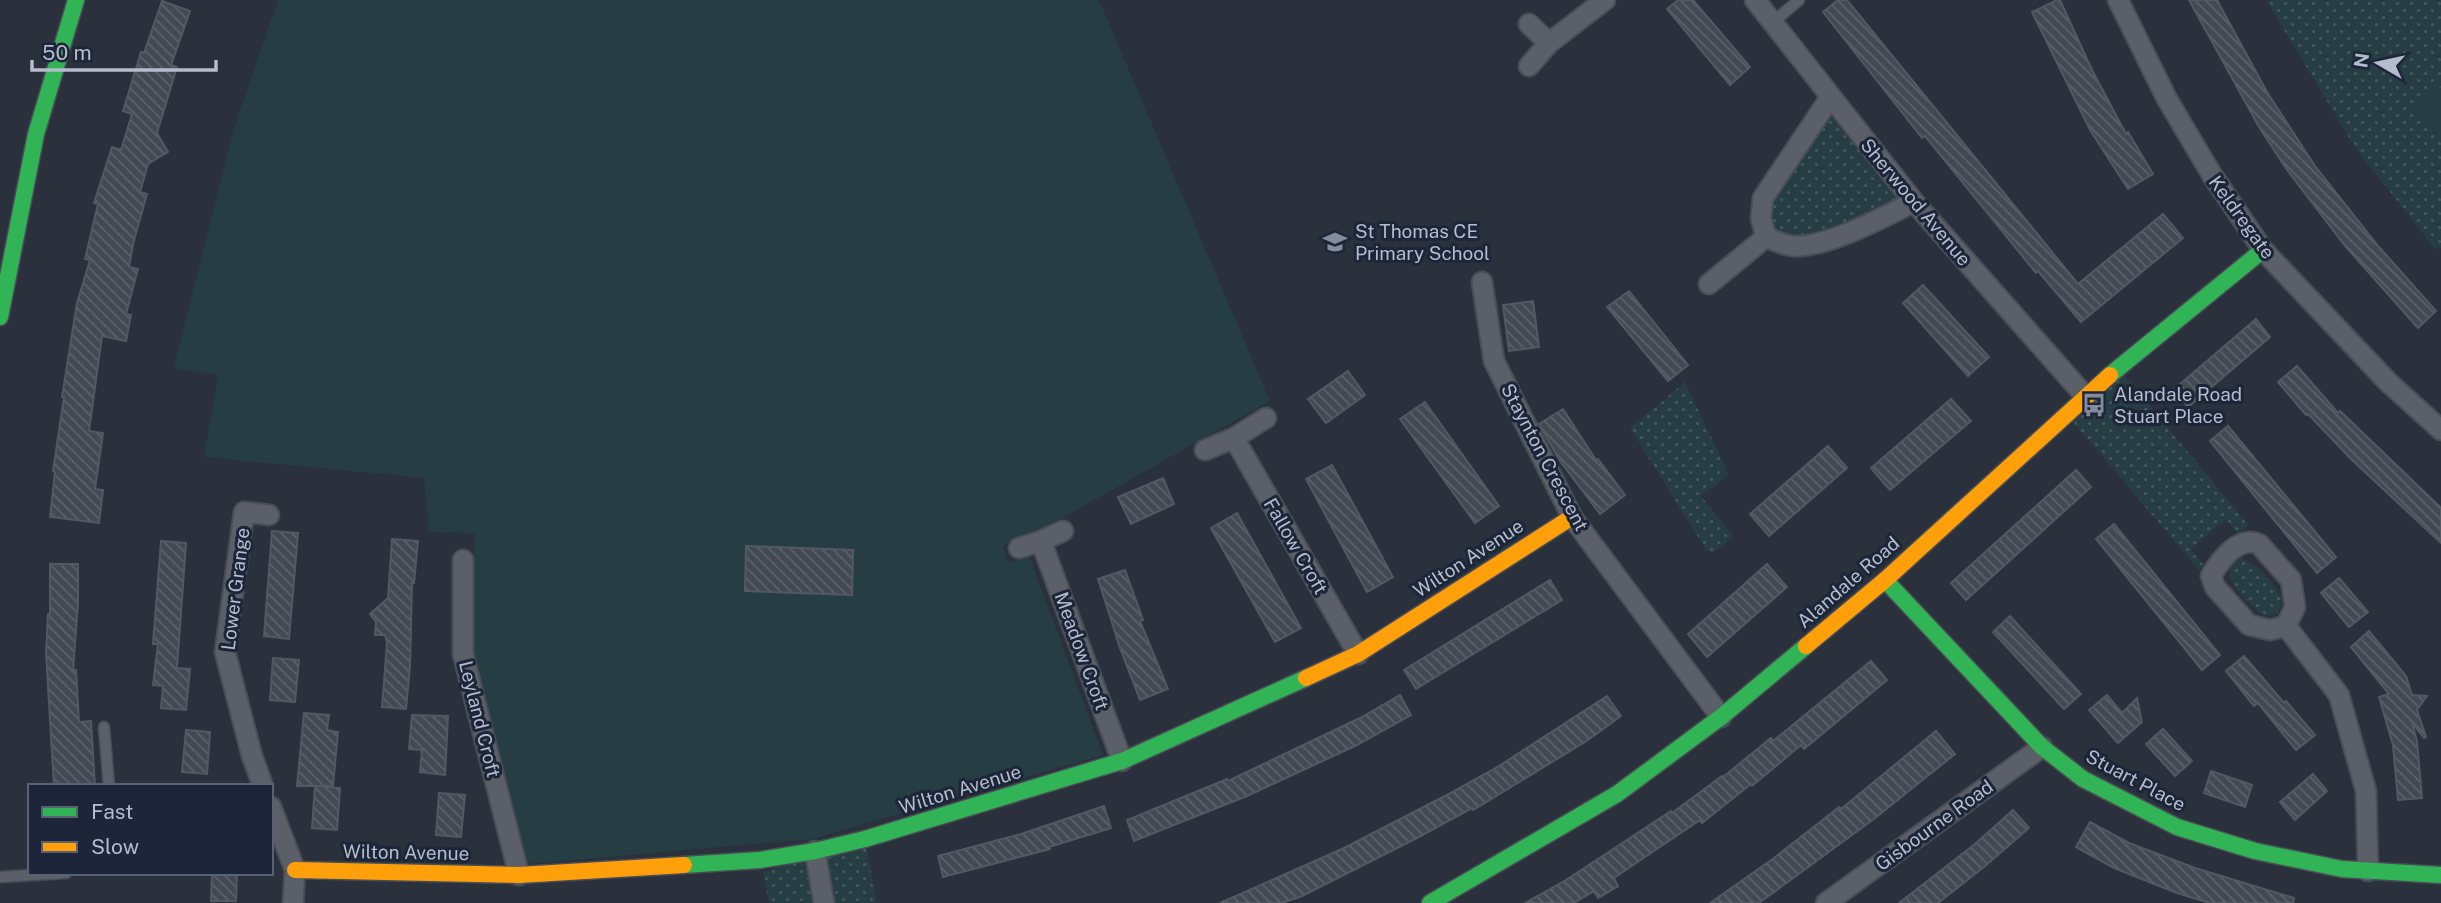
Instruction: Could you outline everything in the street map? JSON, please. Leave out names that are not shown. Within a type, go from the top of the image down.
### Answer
[{"type":"street","points":[[0,317],[36,134],[76,0]]},
{"type":"street","points":[[1529,66],[1549,43],[1605,0]]},
{"type":"street","name":"Sherwood Avenue","points":[[1755,0],[1914,202],[2086,397]]},
{"type":"street","name":"Keldregate","points":[[2118,0],[2167,99],[2212,175],[2263,250],[2388,382],[2441,430]]},
{"type":"street","points":[[1529,24],[1549,43]]},
{"type":"street","points":[[1766,237],[1760,218],[1763,198],[1830,98]]},
{"type":"street","points":[[1766,237],[1791,246],[1810,245],[1868,224],[1914,202]]},
{"type":"street","points":[[1709,284],[1766,237]]},
{"type":"street","name":"Alandale Road","points":[[1430,903],[1617,794],[1721,717],[1885,580],[2118,368],[2263,250]]},
{"type":"street","name":"Staynton Crescent","points":[[1482,282],[1493,361],[1572,516],[1721,717]]},
{"type":"street","points":[[1205,450],[1234,438],[1266,418]]},
{"type":"street","name":"Fallow Croft","points":[[1234,438],[1358,654]]},
{"type":"street","name":"Lower Grange","points":[[262,784],[252,756],[225,652],[239,507],[269,515]]},
{"type":"street","name":"Wilton Avenue","points":[[295,870],[519,875],[760,860],[865,839],[1122,761],[1358,654],[1572,516]]},
{"type":"street","points":[[1019,548],[1063,531]]},
{"type":"street","name":"Meadow Croft","points":[[1041,541],[1122,761]]},
{"type":"street","points":[[2253,541],[2259,544],[2291,580],[2295,607],[2286,626],[2270,630],[2249,625],[2215,587],[2211,576],[2217,564],[2242,543],[2253,541]]},
{"type":"street","name":"Leyland Croft","points":[[463,560],[463,654],[519,875]]},
{"type":"street","name":"Stuart Place","points":[[1885,580],[2042,747],[2083,779],[2178,827],[2255,851],[2342,869],[2441,875]]},
{"type":"street","points":[[2286,626],[2339,695],[2367,791],[2368,871]]},
{"type":"street","name":"Gisbourne Road","points":[[1826,903],[2042,747]]},
{"type":"street","points":[[273,812],[295,870],[293,903]]},
{"type":"street","points":[[815,851],[824,903]]},
{"type":"lane","points":[[1772,23],[1799,0]]},
{"type":"lane","points":[[104,727],[108,784]]},
{"type":"lane","points":[[0,877],[33,875]]},
{"type":"green space","points":[[278,0],[1099,0],[1270,401],[1046,527],[1003,545],[1008,563],[1029,556],[1103,755],[812,839],[526,864],[472,648],[475,533],[429,532],[424,478],[204,457],[218,375],[174,368],[235,125]]},
{"type":"green space","points":[[2266,0],[2441,0],[2441,248],[2435,249],[2356,149]]},
{"type":"green space","points":[[2434,81],[2441,88],[2441,143],[2435,137],[2434,129],[2412,110]]},
{"type":"green space","points":[[1830,98],[1914,202],[1828,240],[1766,237],[1763,198]]},
{"type":"green space","points":[[2118,368],[2249,525],[2238,534],[2226,519],[2191,549],[2204,566],[2199,570],[2067,415]]},
{"type":"green space","points":[[1685,382],[1729,475],[1701,496],[1734,537],[1712,553],[1706,550],[1630,428]]},
{"type":"green space","points":[[2242,558],[2267,576],[2276,589],[2283,602],[2277,614],[2267,617],[2262,614],[2232,582],[2230,569]]},
{"type":"green space","points":[[865,839],[877,903],[769,903],[763,872]]},
{"type":"building","points":[[1678,0],[1693,0],[1750,67],[1730,85],[1667,9]]},
{"type":"building","points":[[1838,0],[1847,0],[2078,284],[2163,214],[2183,238],[2081,322],[2038,271],[2036,273],[1925,136],[1922,138],[1823,12]]},
{"type":"building","points":[[2060,0],[2092,70],[2126,134],[2128,132],[2153,174],[2128,189],[2090,130],[2032,12]]},
{"type":"building","points":[[2189,0],[2217,0],[2267,92],[2315,166],[2379,247],[2436,311],[2418,328],[2346,247],[2287,170],[2259,127]]},
{"type":"building","points":[[162,1],[190,11],[171,65],[177,67],[157,133],[168,152],[148,164],[140,192],[147,194],[129,267],[138,269],[126,314],[131,315],[126,341],[102,336],[89,431],[103,433],[95,489],[103,490],[99,523],[50,517],[62,397],[77,303],[90,260],[85,259],[98,204],[94,203],[112,147],[121,150],[132,114],[123,111],[141,52],[144,53]]},
{"type":"building","points":[[1923,285],[1989,357],[1968,376],[1903,303]]},
{"type":"building","points":[[1629,291],[1688,365],[1668,381],[1607,307]]},
{"type":"building","points":[[1533,301],[1539,347],[1509,351],[1503,305]]},
{"type":"building","points":[[2256,319],[2270,337],[2188,407],[2173,390]]},
{"type":"building","points":[[2297,366],[2338,413],[2340,411],[2441,508],[2441,543],[2352,460],[2308,414],[2306,415],[2278,382]]},
{"type":"building","points":[[1348,371],[1365,395],[1326,423],[1308,399]]},
{"type":"building","points":[[1951,399],[1971,421],[1890,490],[1871,468]]},
{"type":"building","points":[[1425,402],[1499,506],[1475,523],[1400,419]]},
{"type":"building","points":[[1563,409],[1596,460],[1598,459],[1625,495],[1600,514],[1560,461],[1539,424]]},
{"type":"building","points":[[2228,426],[2336,557],[2317,573],[2210,441]]},
{"type":"building","points":[[1828,446],[1847,468],[1769,536],[1750,514]]},
{"type":"building","points":[[1332,465],[1393,577],[1367,592],[1306,479]]},
{"type":"building","points":[[2076,470],[2091,487],[1966,600],[1951,583]]},
{"type":"building","points":[[1163,478],[1174,504],[1131,524],[1118,497]]},
{"type":"building","points":[[1237,513],[1301,628],[1275,642],[1211,528]]},
{"type":"building","points":[[2114,524],[2220,655],[2202,670],[2096,539]]},
{"type":"building","points":[[272,531],[298,533],[289,639],[264,636]]},
{"type":"building","points":[[392,539],[418,541],[412,583],[406,709],[382,707],[387,643],[385,635],[375,635],[376,622],[370,614],[388,598]]},
{"type":"building","points":[[161,541],[186,543],[177,668],[190,669],[186,710],[161,708],[163,686],[153,685],[158,644],[153,644]]},
{"type":"building","points":[[746,546],[853,550],[852,595],[745,591]]},
{"type":"building","points":[[50,564],[78,564],[73,670],[76,670],[79,722],[91,721],[95,784],[54,784],[46,653],[50,614]]},
{"type":"building","points":[[1767,564],[1787,587],[1707,657],[1688,634]]},
{"type":"building","points":[[1125,570],[1143,620],[1140,621],[1168,689],[1140,700],[1098,579]]},
{"type":"building","points":[[2339,578],[2368,612],[2349,627],[2321,593]]},
{"type":"building","points":[[1550,580],[1562,600],[1416,689],[1404,670]]},
{"type":"building","points":[[2010,616],[2081,694],[2064,709],[1993,632]]},
{"type":"building","points":[[2369,631],[2406,676],[2412,695],[2427,696],[2417,710],[2426,737],[2424,738],[2412,723],[2417,741],[2422,798],[2398,800],[2393,745],[2379,697],[2389,694],[2351,647]]},
{"type":"building","points":[[2244,656],[2315,735],[2296,750],[2258,703],[2254,706],[2226,671]]},
{"type":"building","points":[[273,658],[299,660],[295,702],[270,700]]},
{"type":"building","points":[[1871,661],[1887,680],[1804,749],[1801,745],[1702,823],[1700,820],[1614,878],[1618,886],[1598,898],[1594,891],[1574,903],[1525,903],[1566,880],[1671,811],[1672,813],[1723,777],[1771,738],[1773,741]]},
{"type":"building","points":[[1400,695],[1411,715],[1355,746],[1247,796],[1134,841],[1127,820],[1227,779],[1228,781],[1360,718]]},
{"type":"building","points":[[2107,695],[2122,713],[2137,698],[2142,722],[2118,743],[2089,710]]},
{"type":"building","points":[[1607,696],[1621,716],[1585,742],[1473,810],[1472,808],[1300,897],[1281,903],[1220,903],[1342,849],[1445,796],[1499,766]]},
{"type":"building","points":[[304,713],[329,715],[327,730],[338,732],[333,786],[316,786],[340,788],[337,830],[312,828],[315,786],[297,786]]},
{"type":"building","points":[[412,715],[448,716],[445,775],[420,772],[422,750],[409,749]]},
{"type":"building","points":[[2163,729],[2192,761],[2175,776],[2146,744]]},
{"type":"building","points":[[186,730],[210,732],[207,774],[182,772]]},
{"type":"building","points":[[1936,731],[1955,754],[1874,819],[1759,903],[1710,903],[1774,858],[1839,807],[1841,809]]},
{"type":"building","points":[[2211,771],[2252,785],[2245,807],[2204,793]]},
{"type":"building","points":[[2313,774],[2327,791],[2295,820],[2280,802]]},
{"type":"building","points":[[439,793],[465,795],[461,837],[436,835]]},
{"type":"building","points":[[1104,806],[1111,828],[1049,847],[1050,849],[943,877],[938,856],[1021,834]]},
{"type":"building","points":[[2013,810],[2029,828],[1984,867],[1938,903],[1899,903],[1975,844]]},
{"type":"building","points":[[2090,822],[2129,843],[2195,868],[2294,898],[2293,903],[2210,903],[2114,868],[2076,847]]},
{"type":"building","points":[[212,875],[237,875],[236,901],[211,901]]},
{"type":"traffic: fast","points":[[0,317],[36,134],[76,0]]},
{"type":"traffic: fast","points":[[2110,375],[2263,250]]},
{"type":"traffic: fast","points":[[1885,580],[2042,747],[2083,779],[2177,827],[2255,851],[2342,869],[2441,875]]},
{"type":"traffic: fast","points":[[1430,903],[1617,794],[1721,717],[1806,646]]},
{"type":"traffic: fast","points":[[684,865],[760,860],[865,839],[1122,761],[1306,678]]},
{"type":"traffic: slow","points":[[1806,646],[1885,580],[2110,375]]},
{"type":"traffic: slow","points":[[1306,678],[1358,654],[1572,517]]},
{"type":"traffic: slow","points":[[295,870],[519,875],[684,865]]},
{"type":"place","name":"St Thomas CE Primary School","points":[[1335,242]]},
{"type":"place","name":"Alandale Road Stuart Place","points":[[2094,405]]}]
